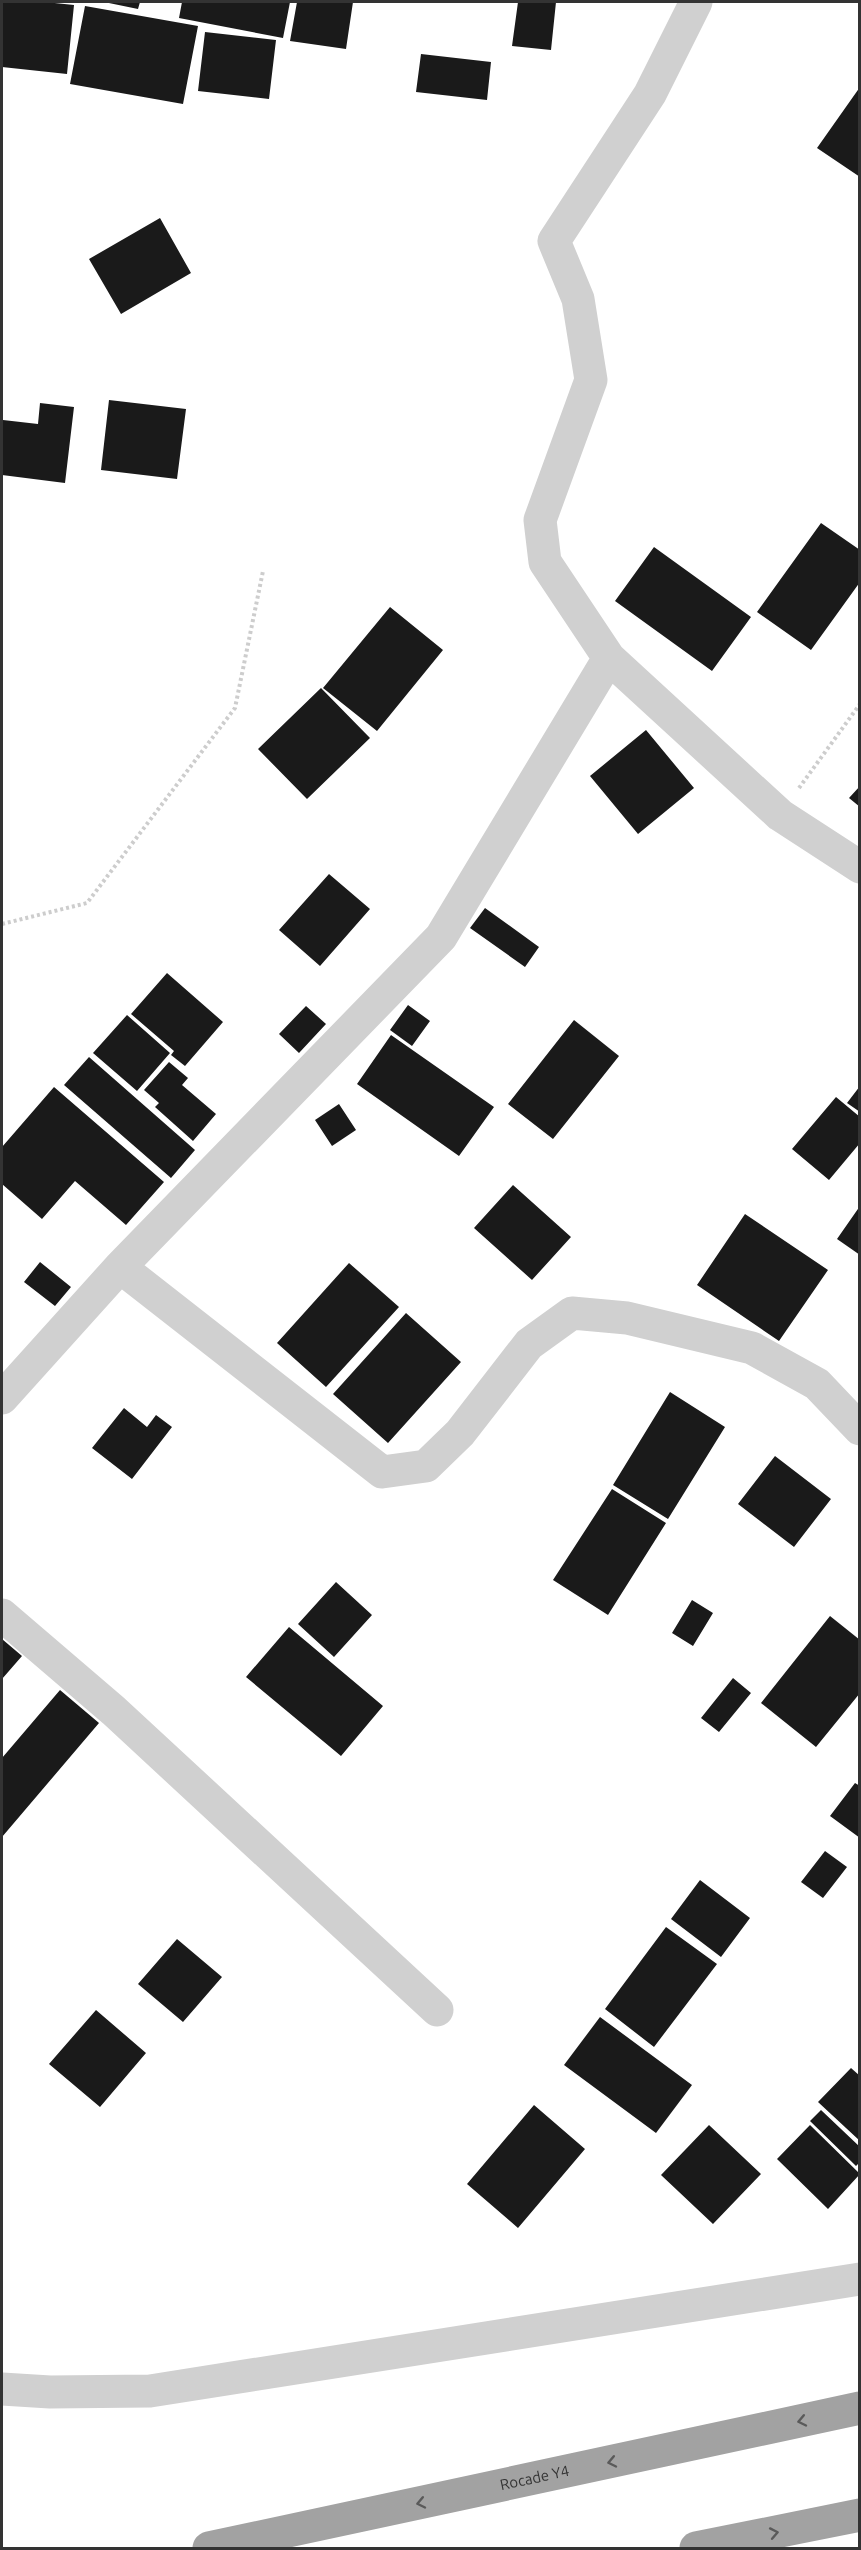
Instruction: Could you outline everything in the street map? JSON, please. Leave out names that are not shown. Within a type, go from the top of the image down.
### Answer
[{"type":"highway","name":"Rocade Y4","points":[[208,2548],[860,2408]]},
{"type":"highway","points":[[696,2548],[860,2515]]},
{"type":"street","points":[[696,2],[650,94],[554,241],[578,300],[591,380],[540,520],[545,562],[609,658],[780,815],[860,867]]},
{"type":"street","points":[[2,1398],[120,1267],[441,937],[609,658]]},
{"type":"street","points":[[120,1267],[382,1472],[426,1466],[460,1433],[529,1344],[572,1312],[627,1318],[752,1348],[817,1384],[860,1429]]},
{"type":"street","points":[[2,1615],[114,1711],[437,2010]]},
{"type":"street","points":[[2,2389],[50,2392],[150,2391],[860,2279]]},
{"type":"path","points":[[2,924],[87,903],[235,708],[263,571]]},
{"type":"path","points":[[780,815],[860,704]]},
{"type":"building","points":[[2,2],[74,5],[67,74],[2,67]]},
{"type":"building","points":[[104,2],[140,2],[138,9]]},
{"type":"building","points":[[182,2],[290,2],[283,38],[179,18]]},
{"type":"building","points":[[297,2],[353,2],[346,49],[290,41]]},
{"type":"building","points":[[518,2],[556,2],[551,50],[512,46]]},
{"type":"building","points":[[85,6],[198,26],[183,104],[70,84]]},
{"type":"building","points":[[205,32],[276,40],[269,99],[198,91]]},
{"type":"building","points":[[421,54],[491,62],[487,100],[416,92]]},
{"type":"building","points":[[860,87],[860,177],[817,148]]},
{"type":"building","points":[[160,218],[191,273],[121,314],[89,259]]},
{"type":"building","points":[[109,400],[186,409],[177,479],[101,470]]},
{"type":"building","points":[[40,403],[74,407],[65,483],[2,475],[3,420],[38,424]]},
{"type":"building","points":[[821,523],[860,550],[860,582],[811,650],[757,612]]},
{"type":"building","points":[[654,547],[751,617],[712,671],[615,601]]},
{"type":"building","points":[[390,607],[443,650],[377,731],[323,688]]},
{"type":"building","points":[[321,688],[370,738],[307,799],[258,749]]},
{"type":"building","points":[[646,730],[694,788],[638,834],[590,776]]},
{"type":"building","points":[[860,786],[860,807],[849,798]]},
{"type":"building","points":[[329,874],[370,909],[320,966],[279,930]]},
{"type":"building","points":[[485,908],[539,947],[525,967],[470,928]]},
{"type":"building","points":[[167,973],[223,1022],[185,1066],[171,1055],[174,1051],[131,1014]]},
{"type":"building","points":[[408,1005],[430,1021],[412,1046],[390,1030]]},
{"type":"building","points":[[306,1006],[326,1024],[299,1053],[279,1034]]},
{"type":"building","points":[[127,1015],[170,1053],[137,1091],[93,1053]]},
{"type":"building","points":[[574,1020],[619,1056],[553,1139],[508,1104]]},
{"type":"building","points":[[391,1035],[494,1107],[459,1156],[357,1084]]},
{"type":"building","points":[[89,1057],[195,1150],[171,1178],[64,1085]]},
{"type":"building","points":[[169,1062],[188,1078],[182,1085],[216,1114],[193,1141],[155,1107],[159,1103],[144,1090]]},
{"type":"building","points":[[860,1086],[860,1112],[847,1103]]},
{"type":"building","points":[[54,1087],[164,1182],[126,1225],[75,1181],[42,1219],[2,1184],[2,1147]]},
{"type":"building","points":[[836,1097],[860,1117],[860,1143],[829,1180],[792,1149]]},
{"type":"building","points":[[339,1104],[356,1130],[332,1146],[315,1120]]},
{"type":"building","points":[[513,1185],[571,1237],[532,1280],[474,1228]]},
{"type":"building","points":[[860,1206],[860,1255],[837,1239]]},
{"type":"building","points":[[745,1214],[828,1270],[779,1341],[697,1285]]},
{"type":"building","points":[[40,1262],[71,1287],[55,1306],[24,1282]]},
{"type":"building","points":[[349,1263],[399,1307],[326,1387],[277,1343]]},
{"type":"building","points":[[406,1313],[461,1362],[388,1443],[333,1394]]},
{"type":"building","points":[[670,1392],[725,1427],[668,1519],[613,1485]]},
{"type":"building","points":[[124,1408],[147,1427],[156,1415],[172,1427],[132,1479],[92,1448]]},
{"type":"building","points":[[775,1456],[831,1499],[794,1547],[738,1504]]},
{"type":"building","points":[[612,1489],[666,1523],[608,1615],[553,1580]]},
{"type":"building","points":[[336,1582],[372,1615],[334,1657],[298,1624]]},
{"type":"building","points":[[692,1600],[713,1613],[693,1646],[672,1633]]},
{"type":"building","points":[[830,1616],[860,1640],[860,1693],[816,1747],[761,1703]]},
{"type":"building","points":[[289,1627],[383,1706],[341,1756],[246,1677]]},
{"type":"building","points":[[2,1639],[22,1656],[2,1679]]},
{"type":"building","points":[[733,1678],[751,1693],[719,1732],[701,1718]]},
{"type":"building","points":[[60,1690],[99,1723],[2,1837],[2,1758]]},
{"type":"building","points":[[855,1783],[860,1786],[860,1838],[830,1816]]},
{"type":"building","points":[[825,1851],[847,1867],[823,1898],[801,1882]]},
{"type":"building","points":[[700,1880],[750,1918],[721,1957],[671,1919]]},
{"type":"building","points":[[666,1927],[717,1964],[654,2047],[605,2009]]},
{"type":"building","points":[[177,1939],[222,1977],[183,2022],[138,1984]]},
{"type":"building","points":[[96,2010],[146,2053],[100,2107],[49,2064]]},
{"type":"building","points":[[600,2017],[692,2085],[656,2133],[564,2065]]},
{"type":"building","points":[[851,2068],[860,2076],[860,2141],[818,2102]]},
{"type":"building","points":[[534,2105],[585,2149],[518,2228],[467,2184]]},
{"type":"building","points":[[821,2110],[860,2147],[860,2162],[856,2166],[810,2121]]},
{"type":"building","points":[[709,2125],[761,2174],[713,2224],[661,2175]]},
{"type":"building","points":[[810,2125],[860,2174],[828,2209],[777,2159]]}]
